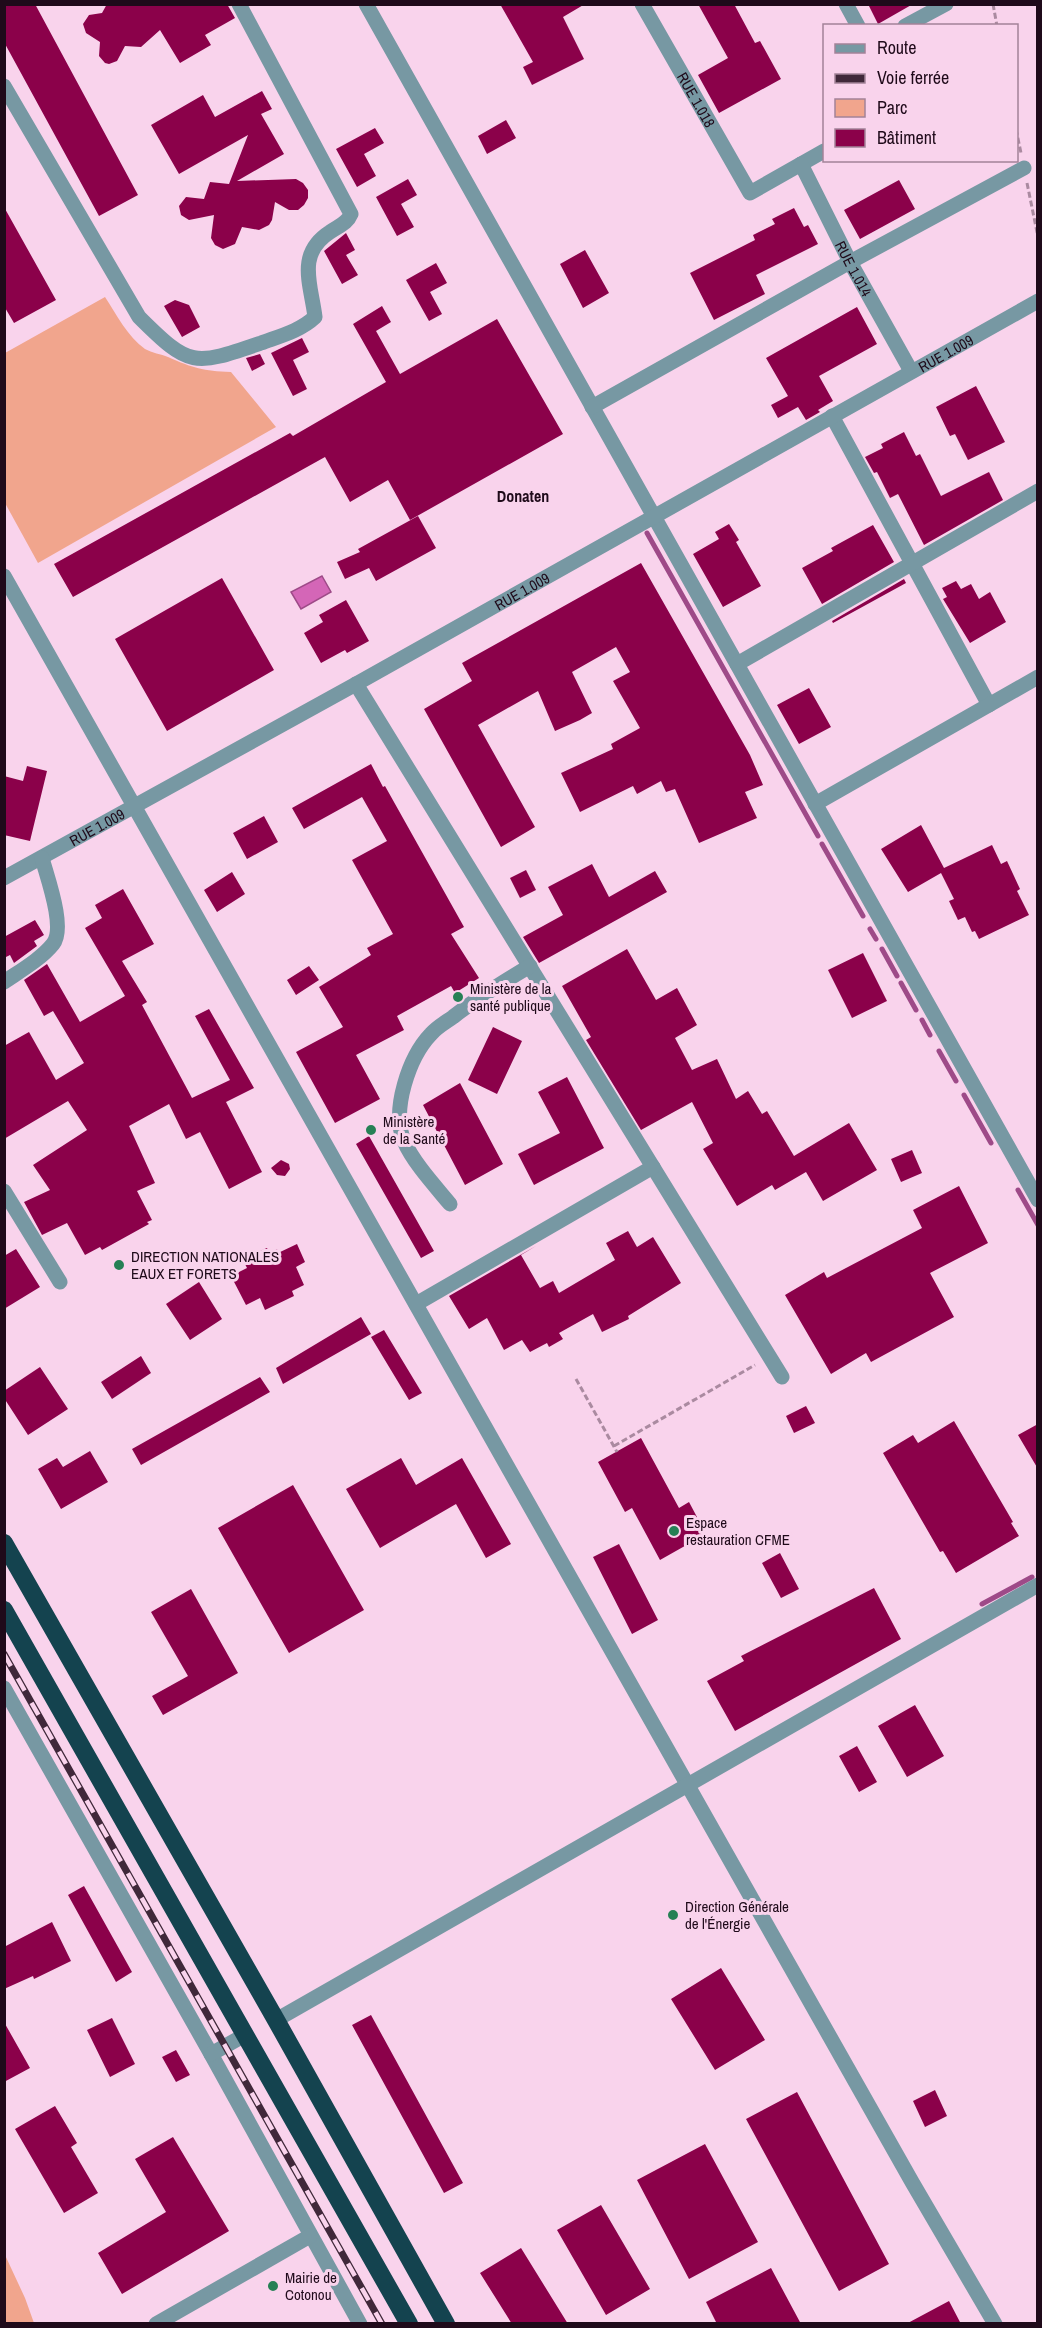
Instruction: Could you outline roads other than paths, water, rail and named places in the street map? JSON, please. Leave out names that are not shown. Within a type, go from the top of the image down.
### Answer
[{"type":"highway","points":[[4,1543],[446,2324]]},
{"type":"highway","points":[[4,1610],[409,2324]]},
{"type":"street","points":[[4,86],[139,317],[175,352],[196,359],[214,359],[305,326],[315,317],[308,277],[309,255],[313,246],[327,233],[346,222],[351,214],[239,4]]},
{"type":"street","points":[[366,4],[1038,1200]]},
{"type":"street","name":"RUE 1.018","points":[[642,4],[750,193],[801,164]]},
{"type":"street","points":[[846,4],[857,24]]},
{"type":"street","points":[[909,24],[946,4]]},
{"type":"street","points":[[801,164],[823,152]]},
{"type":"street","name":"RUE 1.014","points":[[801,164],[850,262],[911,371]]},
{"type":"street","points":[[592,407],[850,262],[1024,168]]},
{"type":"street","name":"RUE 1.009","points":[[4,878],[356,684],[1038,301]]},
{"type":"street","points":[[832,416],[989,705]]},
{"type":"street","points":[[737,664],[1038,491]]},
{"type":"street","points":[[4,576],[994,2324]]},
{"type":"street","points":[[815,804],[1038,677]]},
{"type":"street","points":[[356,684],[782,1377]]},
{"type":"street","points":[[4,982],[54,944],[58,933],[55,909],[42,858]]},
{"type":"street","points":[[450,1204],[428,1177],[404,1141],[399,1108],[403,1088],[421,1049],[431,1034],[498,985],[530,966]]},
{"type":"street","points":[[416,1304],[653,1167]]},
{"type":"street","points":[[4,1191],[60,1282]]},
{"type":"street","points":[[276,2020],[1038,1585]]},
{"type":"street","points":[[4,1688],[211,2054],[360,2324]]},
{"type":"street","points":[[211,2054],[245,2035]]},
{"type":"street","points":[[156,2324],[310,2236]]},
{"type":"waterway","points":[[647,533],[818,836]]},
{"type":"waterway","points":[[822,844],[863,916]]},
{"type":"waterway","points":[[870,929],[876,939]]},
{"type":"waterway","points":[[882,949],[897,976]]},
{"type":"waterway","points":[[901,983],[916,1010]]},
{"type":"waterway","points":[[922,1020],[930,1035]]},
{"type":"waterway","points":[[939,1051],[956,1081]]},
{"type":"waterway","points":[[964,1095],[991,1143]]},
{"type":"waterway","points":[[1018,1190],[1038,1225]]},
{"type":"waterway","points":[[982,1604],[1032,1577]]},
{"type":"railway","points":[[4,1654],[382,2324]]},
{"type":"place","name":"Ministère de la santé publique","points":[[458,997]]},
{"type":"place","name":"Ministère de la Santé","points":[[371,1130]]},
{"type":"place","name":"DIRECTION NATIONALES EAUX ET FORETS","points":[[119,1265]]},
{"type":"place","name":"Espace restauration CFME","points":[[674,1531]]},
{"type":"place","name":"Direction Générale de l'Énergie","points":[[673,1915]]},
{"type":"place","name":"Mairie de Cotonou","points":[[273,2286]]},
{"type":"district","name":"Donaten","points":[[523,496]]}]
